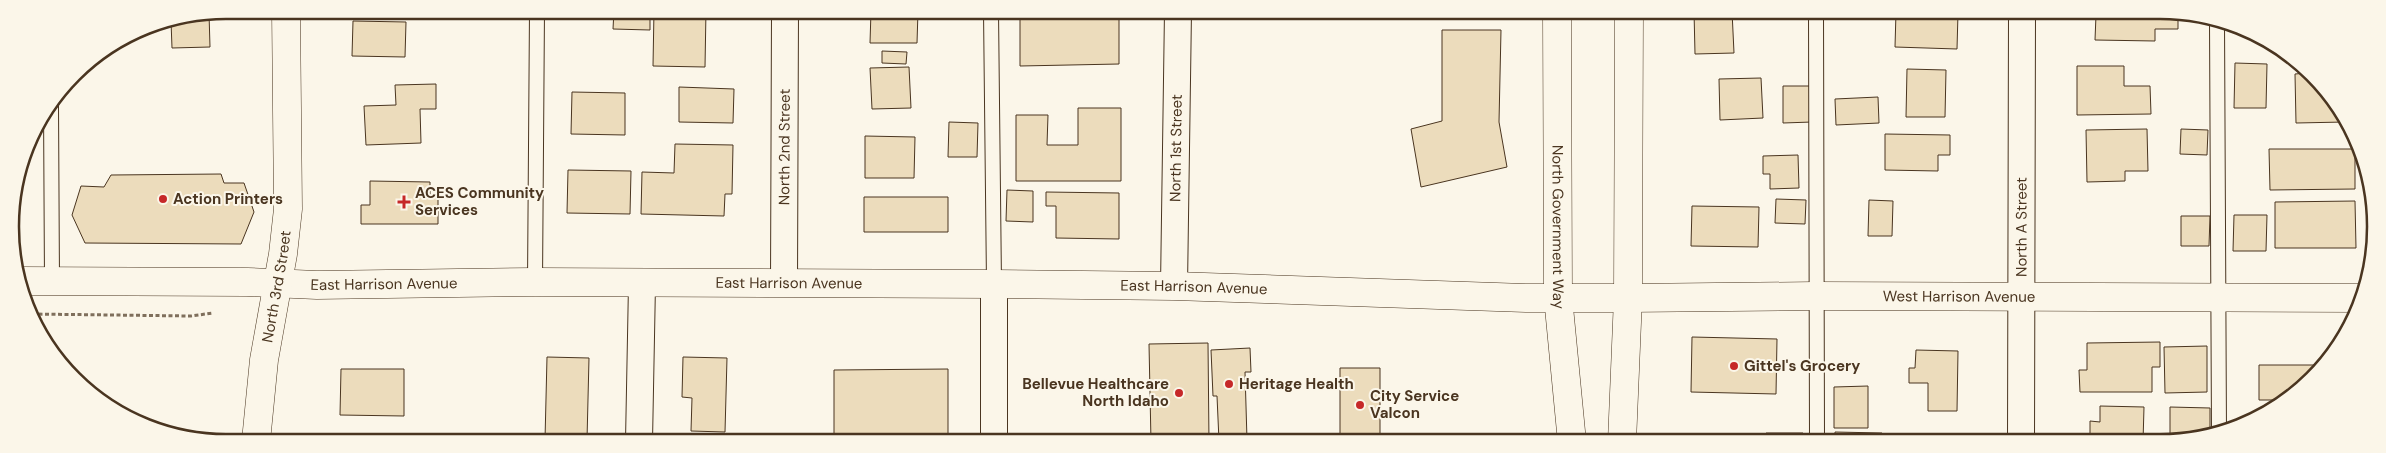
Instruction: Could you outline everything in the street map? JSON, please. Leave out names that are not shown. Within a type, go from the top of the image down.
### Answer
[{"type":"main road","name":"North 3rd Street","points":[[257,434],[264,360],[278,283],[288,209],[286,19]]},
{"type":"main road","name":"North Government Way","points":[[1557,19],[1558,297],[1571,434]]},
{"type":"main road","points":[[1622,434],[1628,298],[1629,19]]},
{"type":"main road","name":"East Harrison Avenue","points":[[26,281],[318,285],[535,282],[642,284],[994,284],[1174,286],[1517,298],[1558,297]]},
{"type":"main road","name":"West Harrison Avenue","points":[[1558,297],[2354,298]]},
{"type":"street","name":"North 2nd Street","points":[[784,283],[785,19]]},
{"type":"street","name":"North 1st Street","points":[[1174,286],[1178,19]]},
{"type":"street","name":"North A Street","points":[[2022,19],[2022,434]]},
{"type":"street","points":[[639,434],[642,284]]},
{"type":"street","points":[[994,284],[994,434]]},
{"type":"lane","points":[[535,282],[538,19]]},
{"type":"lane","points":[[991,19],[994,284]]},
{"type":"lane","points":[[1816,19],[1815,296],[1817,434]]},
{"type":"lane","points":[[2217,27],[2220,297],[2219,425]]},
{"type":"lane","points":[[51,116],[52,282]]},
{"type":"path","points":[[38,314],[191,316],[216,312]]},
{"type":"building","points":[[614,19],[650,19],[650,30],[613,29]]},
{"type":"building","points":[[654,19],[706,19],[705,67],[653,66]]},
{"type":"building","points":[[871,19],[918,19],[917,43],[870,43]]},
{"type":"building","points":[[1020,19],[1119,19],[1119,64],[1020,66]]},
{"type":"building","points":[[1694,19],[1732,19],[1734,53],[1695,54]]},
{"type":"building","points":[[1896,19],[1958,19],[1957,49],[1895,47]]},
{"type":"building","points":[[2096,19],[2178,20],[2178,29],[2155,29],[2155,41],[2095,40]]},
{"type":"building","points":[[209,20],[210,47],[172,48],[171,27]]},
{"type":"building","points":[[353,21],[406,22],[405,57],[352,56]]},
{"type":"building","points":[[1442,30],[1501,30],[1499,122],[1507,167],[1421,187],[1411,129],[1442,121]]},
{"type":"building","points":[[882,51],[907,52],[906,64],[882,63]]},
{"type":"building","points":[[2235,63],[2267,64],[2266,108],[2234,108]]},
{"type":"building","points":[[2077,66],[2124,66],[2124,86],[2150,86],[2151,114],[2077,115]]},
{"type":"building","points":[[909,67],[911,108],[872,109],[870,68]]},
{"type":"building","points":[[1907,69],[1946,70],[1945,117],[1906,117]]},
{"type":"building","points":[[2295,74],[2300,74],[2316,90],[2338,122],[2296,123]]},
{"type":"building","points":[[1761,78],[1763,118],[1720,120],[1719,79]]},
{"type":"building","points":[[436,84],[436,109],[420,109],[421,143],[366,145],[364,106],[396,105],[395,85]]},
{"type":"building","points":[[1783,86],[1812,86],[1812,122],[1783,123]]},
{"type":"building","points":[[679,87],[734,89],[733,123],[679,122]]},
{"type":"building","points":[[572,92],[625,93],[625,135],[571,134]]},
{"type":"building","points":[[1878,97],[1879,123],[1836,125],[1835,99]]},
{"type":"building","points":[[1078,108],[1121,108],[1121,181],[1016,181],[1016,115],[1048,115],[1047,145],[1078,145]]},
{"type":"building","points":[[949,122],[978,123],[977,157],[948,157]]},
{"type":"building","points":[[2147,129],[2148,171],[2125,171],[2125,181],[2087,182],[2086,130]]},
{"type":"building","points":[[2181,129],[2208,130],[2207,155],[2180,154]]},
{"type":"building","points":[[1885,134],[1950,135],[1950,155],[1938,155],[1938,171],[1885,170]]},
{"type":"building","points":[[865,136],[915,137],[914,178],[865,178]]},
{"type":"building","points":[[675,144],[733,145],[732,194],[725,194],[724,216],[641,214],[642,172],[674,173]]},
{"type":"building","points":[[2269,149],[2352,149],[2355,157],[2355,189],[2270,190]]},
{"type":"building","points":[[1798,155],[1799,188],[1770,189],[1770,174],[1763,174],[1763,156]]},
{"type":"building","points":[[568,170],[631,171],[630,214],[567,213]]},
{"type":"building","name":"Action Printers","points":[[221,174],[224,183],[244,183],[254,212],[241,244],[85,243],[72,215],[81,186],[104,187],[111,175]]},
{"type":"building","name":"ACES Community Services","points":[[370,181],[430,182],[430,198],[438,198],[438,224],[361,224],[361,205],[370,205]]},
{"type":"building","points":[[1007,190],[1033,191],[1033,222],[1006,221]]},
{"type":"building","points":[[1046,192],[1119,193],[1119,239],[1056,238],[1056,206],[1046,206]]},
{"type":"building","points":[[864,197],[948,197],[948,232],[864,232]]},
{"type":"building","points":[[1776,199],[1806,200],[1805,224],[1775,223]]},
{"type":"building","points":[[1869,200],[1893,201],[1892,236],[1868,236]]},
{"type":"building","points":[[2355,201],[2356,248],[2275,248],[2275,202]]},
{"type":"building","points":[[1692,206],[1759,207],[1758,247],[1691,246]]},
{"type":"building","points":[[2234,215],[2267,215],[2266,251],[2233,251]]},
{"type":"building","points":[[2181,216],[2210,216],[2209,246],[2181,246]]},
{"type":"building","name":"Gittel's Grocery","points":[[1692,337],[1777,339],[1776,394],[1691,392]]},
{"type":"building","points":[[2160,342],[2160,367],[2152,367],[2152,392],[2080,392],[2079,370],[2087,370],[2087,343]]},
{"type":"building","name":"Bellevue Healthcare North Idaho","points":[[1208,343],[1209,434],[1151,434],[1149,344]]},
{"type":"building","points":[[2207,346],[2207,392],[2165,393],[2164,347]]},
{"type":"building","name":"Heritage Health","points":[[1250,348],[1251,372],[1245,372],[1247,434],[1219,434],[1217,396],[1213,396],[1211,350]]},
{"type":"building","points":[[1916,350],[1958,351],[1957,411],[1928,411],[1928,383],[1909,383],[1909,368],[1915,368]]},
{"type":"building","points":[[547,357],[589,358],[587,434],[545,434]]},
{"type":"building","points":[[683,357],[727,358],[725,432],[691,431],[692,398],[682,397]]},
{"type":"building","points":[[2259,365],[2314,365],[2296,383],[2275,399],[2259,400]]},
{"type":"building","name":"City Service Valcon","points":[[1340,368],[1380,368],[1380,434],[1340,434]]},
{"type":"building","points":[[341,369],[404,369],[404,416],[340,415]]},
{"type":"building","points":[[948,369],[948,434],[834,434],[834,370]]},
{"type":"building","points":[[1868,386],[1868,428],[1834,428],[1834,387]]},
{"type":"building","points":[[2100,406],[2144,407],[2143,434],[2090,434],[2090,421],[2100,422]]},
{"type":"building","points":[[2170,407],[2210,408],[2210,428],[2170,434]]},
{"type":"building","points":[[1835,432],[1882,433],[1882,434],[1835,434]]},
{"type":"building","points":[[1766,433],[1803,433],[1803,434]]},
{"type":"place","name":"Action Printers","points":[[163,199]]},
{"type":"place","name":"ACES Community Services","points":[[404,202]]},
{"type":"place","name":"Gittel's Grocery","points":[[1734,366]]},
{"type":"place","name":"Heritage Health","points":[[1229,384]]},
{"type":"place","name":"Bellevue Healthcare North Idaho","points":[[1179,393]]},
{"type":"place","name":"City Service Valcon","points":[[1360,405]]}]
